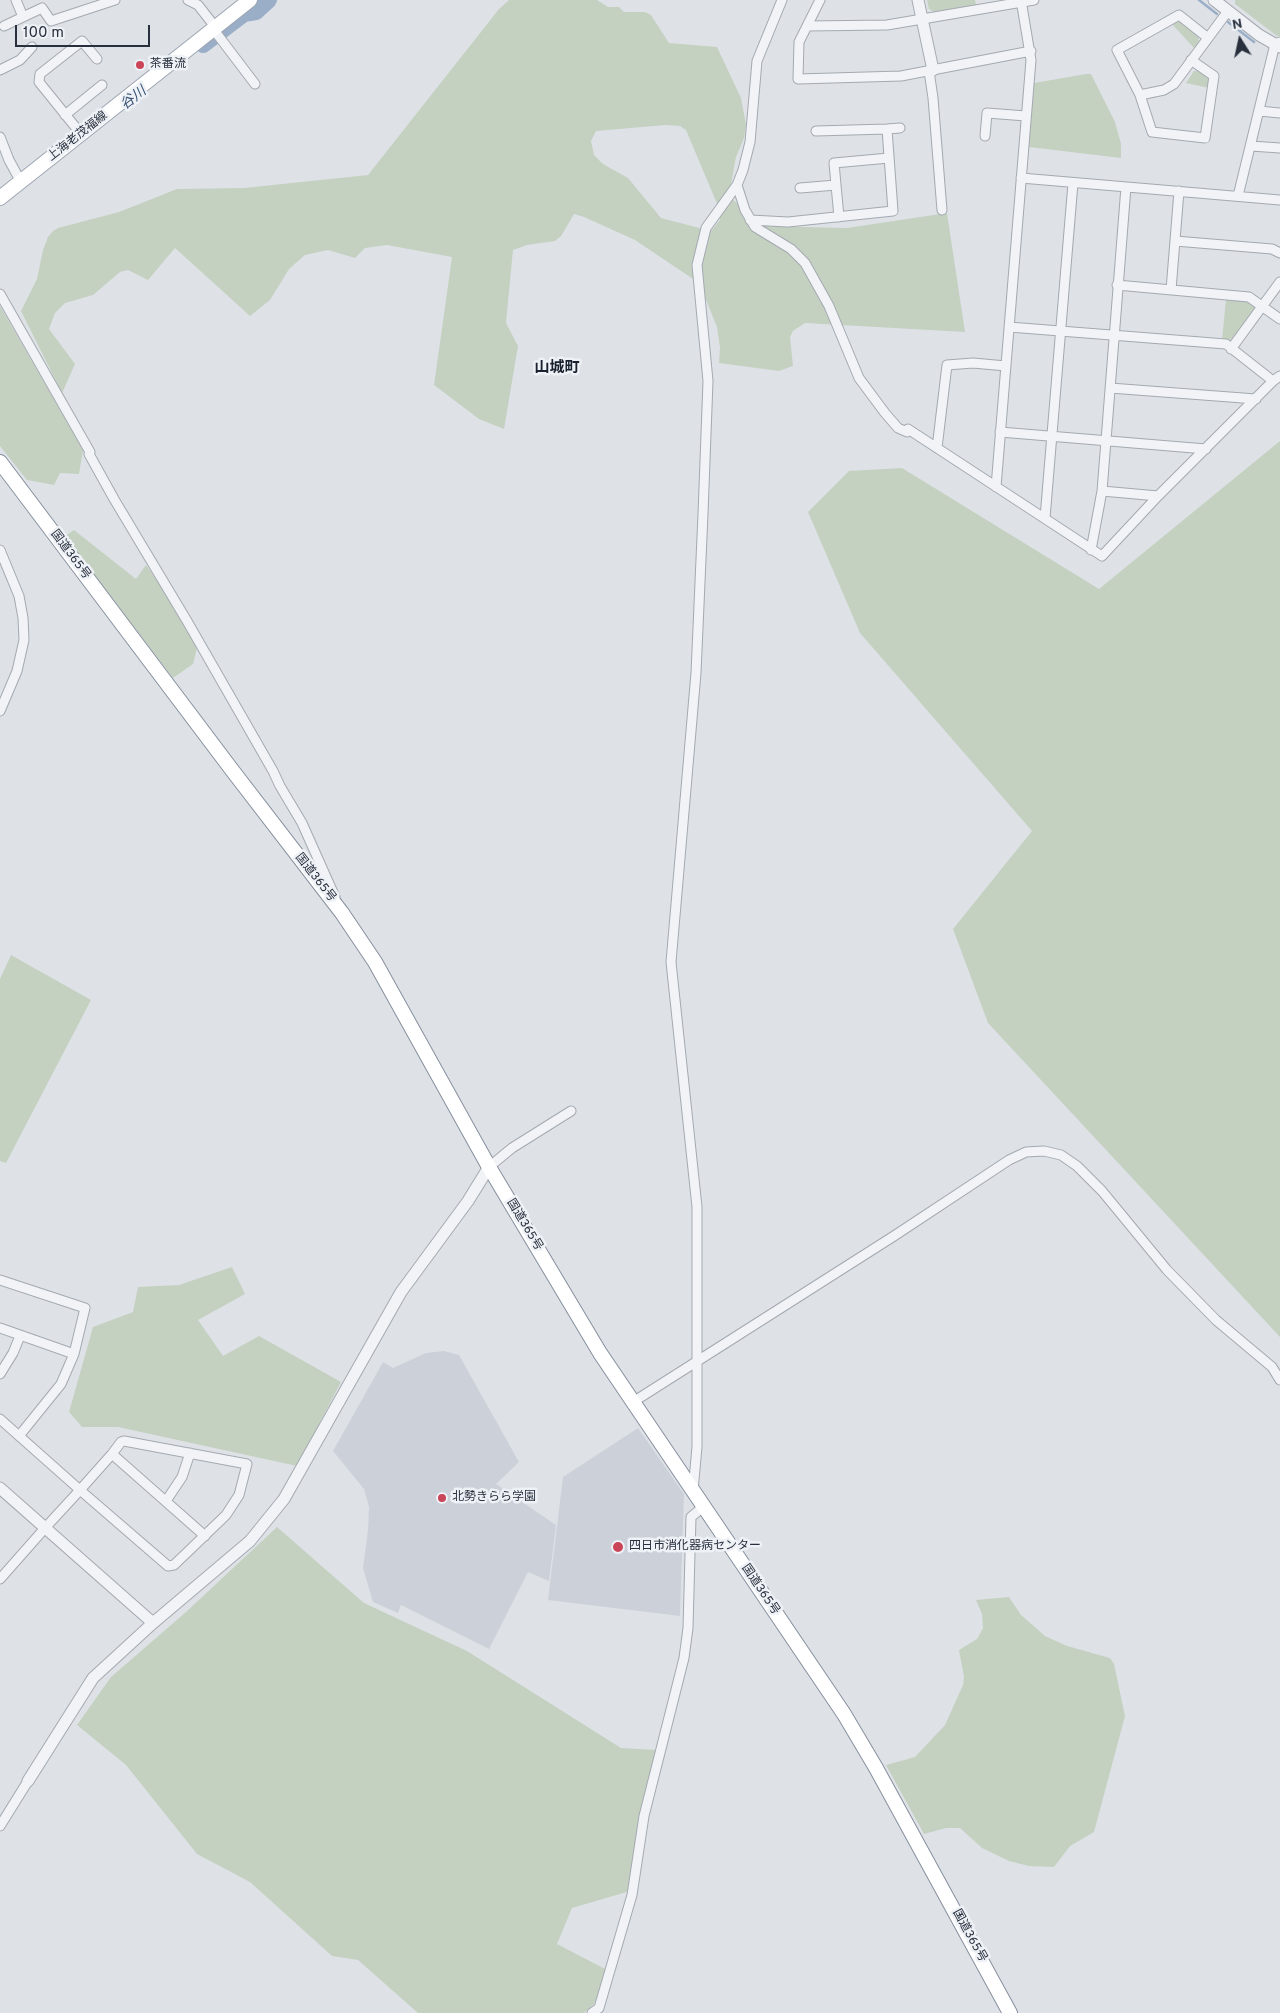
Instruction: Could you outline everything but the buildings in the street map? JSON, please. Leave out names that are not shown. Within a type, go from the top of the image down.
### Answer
[{"type":"main road","name":"上海老茂福線","points":[[0,198],[216,31],[250,0]]},
{"type":"main road","name":"国道365号","points":[[0,462],[342,913],[374,962],[489,1167],[600,1353],[844,1714],[881,1777],[1010,2013]]},
{"type":"street","points":[[16,0],[23,17]]},
{"type":"street","points":[[4,26],[42,8],[51,21],[88,4],[115,0]]},
{"type":"street","points":[[188,0],[198,5],[255,84]]},
{"type":"street","points":[[693,1491],[697,1447],[697,1207],[671,962],[696,673],[704,495],[707,366],[697,265],[706,228],[737,184],[743,170],[750,142],[753,84],[757,61],[782,0]]},
{"type":"street","points":[[820,0],[799,42],[798,79],[901,76],[1031,51]]},
{"type":"street","points":[[918,0],[931,71],[942,210]]},
{"type":"street","points":[[807,26],[887,25],[1034,0]]},
{"type":"street","points":[[1214,0],[1259,35],[1278,44],[1238,196]]},
{"type":"street","points":[[996,487],[1031,51],[1022,1]]},
{"type":"street","points":[[1140,95],[1164,90],[1174,84],[1228,11]]},
{"type":"street","points":[[1191,60],[1214,76],[1205,138],[1152,132],[1140,95],[1117,50],[1179,15],[1208,38]]},
{"type":"street","points":[[81,134],[39,82],[40,74],[82,41],[97,58]]},
{"type":"street","points":[[0,70],[20,60],[32,47]]},
{"type":"street","points":[[65,115],[102,85]]},
{"type":"street","points":[[1259,111],[1280,113]]},
{"type":"street","points":[[985,136],[988,113],[1026,116]]},
{"type":"street","points":[[816,131],[900,128]]},
{"type":"street","points":[[750,220],[788,222],[894,211],[887,129]]},
{"type":"street","points":[[0,137],[9,160],[22,182]]},
{"type":"street","points":[[1251,146],[1280,148]]},
{"type":"street","points":[[839,217],[834,163],[889,158]]},
{"type":"street","points":[[1021,178],[1280,200]]},
{"type":"street","points":[[1045,518],[1073,182]]},
{"type":"street","points":[[737,184],[750,220],[755,227],[791,249],[806,263],[829,306],[859,378],[898,428],[907,432],[908,429],[1102,556],[1158,496],[1277,378],[1226,344],[1009,327]]},
{"type":"street","points":[[800,188],[836,185]]},
{"type":"street","points":[[1091,550],[1102,491],[1126,187]]},
{"type":"street","points":[[1171,290],[1179,191]]},
{"type":"street","points":[[1175,241],[1272,249],[1280,253]]},
{"type":"street","points":[[1231,349],[1280,282]]},
{"type":"street","points":[[1118,285],[1249,297],[1280,319]]},
{"type":"street","points":[[0,294],[90,452],[89,454],[114,499],[187,620],[302,823],[342,913]]},
{"type":"street","points":[[937,448],[947,365],[973,362],[1006,366]]},
{"type":"street","points":[[1110,388],[1256,399]]},
{"type":"street","points":[[1000,432],[1206,449]]},
{"type":"street","points":[[1102,491],[1158,496]]},
{"type":"street","points":[[0,550],[19,596],[24,640],[18,671],[0,711]]},
{"type":"street","points":[[0,1826],[93,1678],[153,1623],[250,1541],[284,1499],[400,1292],[468,1201],[489,1167],[512,1148],[571,1112]]},
{"type":"street","points":[[633,1402],[698,1363],[1009,1160],[1026,1152],[1044,1151],[1061,1155],[1077,1166],[1102,1191],[1167,1270],[1216,1320],[1272,1367],[1280,1380]]},
{"type":"street","points":[[0,1280],[85,1308],[74,1354],[61,1384],[19,1436]]},
{"type":"street","points":[[0,1328],[74,1354]]},
{"type":"street","points":[[0,1374],[13,1353],[20,1336]]},
{"type":"street","points":[[0,1419],[80,1490],[168,1566],[174,1565],[226,1515],[234,1504],[243,1485],[247,1464],[124,1441],[80,1490],[45,1528],[0,1579]]},
{"type":"street","points":[[166,1501],[179,1482],[190,1453]]},
{"type":"street","points":[[112,1454],[205,1536]]},
{"type":"street","points":[[0,1488],[153,1623]]},
{"type":"street","points":[[592,2013],[598,2008],[632,1895],[644,1816],[684,1658],[688,1628],[691,1518],[703,1507]]},
{"type":"shaded area","name":"北勢きらら学園","points":[[444,1351],[459,1355],[519,1462],[496,1484],[556,1525],[549,1581],[528,1572],[489,1649],[401,1605],[398,1613],[373,1602],[363,1568],[369,1507],[364,1489],[333,1451],[383,1362],[393,1368],[426,1353]]},
{"type":"shaded area","name":"四日市消化器病センター","points":[[638,1428],[684,1494],[680,1616],[548,1600],[563,1477]]},
{"type":"green space","points":[[509,0],[597,0],[608,7],[619,7],[624,12],[645,12],[651,15],[669,43],[717,47],[741,98],[746,125],[744,138],[736,157],[729,195],[758,226],[847,228],[947,213],[965,332],[805,323],[793,331],[790,337],[793,366],[779,371],[719,363],[720,348],[717,327],[701,287],[696,281],[635,240],[574,214],[561,236],[555,241],[527,245],[513,250],[506,323],[518,346],[504,429],[479,419],[434,385],[452,257],[387,245],[365,248],[355,258],[328,250],[305,255],[289,269],[270,300],[250,316],[175,248],[148,280],[128,270],[120,272],[93,295],[65,303],[55,313],[49,329],[75,364],[62,393],[21,311],[37,279],[43,250],[48,237],[53,231],[119,212],[177,189],[244,188],[368,175],[499,9]],"holes":[[[666,125],[680,126],[686,130],[718,206],[720,220],[711,231],[661,218],[628,178],[603,164],[594,155],[591,141],[596,131]]]},
{"type":"green space","points":[[927,0],[975,0],[976,5],[934,12],[929,9]]},
{"type":"green space","points":[[1235,0],[1280,0],[1280,36],[1277,36],[1235,4]]},
{"type":"green space","points":[[1182,22],[1198,35],[1199,42],[1194,48],[1172,24]]},
{"type":"green space","points":[[1201,70],[1209,76],[1209,88],[1186,83],[1194,71]]},
{"type":"green space","points":[[1091,74],[1115,122],[1121,144],[1121,158],[1029,147],[1034,83]]},
{"type":"green space","points":[[1226,299],[1248,300],[1254,304],[1255,309],[1235,337],[1228,341],[1222,340]]},
{"type":"green space","points":[[0,306],[83,450],[79,474],[60,473],[54,485],[27,480],[0,446]]},
{"type":"green space","points":[[1280,441],[1280,1337],[988,1023],[953,929],[1032,831],[860,633],[808,512],[849,471],[902,468],[1099,589]]},
{"type":"green space","points":[[74,530],[136,579],[146,565],[176,607],[197,648],[193,664],[173,678],[65,536]]},
{"type":"green space","points":[[11,955],[91,1000],[6,1163],[0,1161],[0,979]]},
{"type":"green space","points":[[232,1267],[245,1294],[198,1320],[223,1356],[259,1336],[341,1382],[297,1466],[118,1427],[82,1427],[69,1412],[93,1327],[133,1312],[138,1287],[179,1285]]},
{"type":"green space","points":[[277,1527],[364,1603],[467,1651],[621,1748],[657,1750],[630,1891],[572,1908],[557,1944],[609,1971],[594,2004],[584,2013],[418,2013],[358,1960],[332,1956],[250,1882],[197,1854],[126,1765],[77,1725],[111,1677],[186,1612]]},
{"type":"green space","points":[[1009,1597],[1021,1615],[1045,1636],[1067,1646],[1110,1658],[1114,1664],[1125,1716],[1094,1832],[1070,1846],[1054,1867],[1029,1866],[1009,1861],[982,1848],[960,1828],[946,1828],[924,1834],[886,1765],[915,1757],[945,1725],[963,1685],[964,1677],[959,1650],[977,1639],[983,1628],[982,1614],[976,1600]]},
{"type":"waterway","name":"谷川","points":[[203,45],[244,14],[256,12],[269,0]]},
{"type":"waterway","points":[[1199,0],[1217,14]]},
{"type":"waterway","points":[[1228,22],[1254,42]]},
{"type":"place","name":"茶番流","points":[[140,65]]},
{"type":"place","name":"北勢きらら学園","points":[[442,1498]]},
{"type":"place","name":"四日市消化器病センター","points":[[618,1547]]},
{"type":"district","name":"山城町","points":[[557,369]]}]
